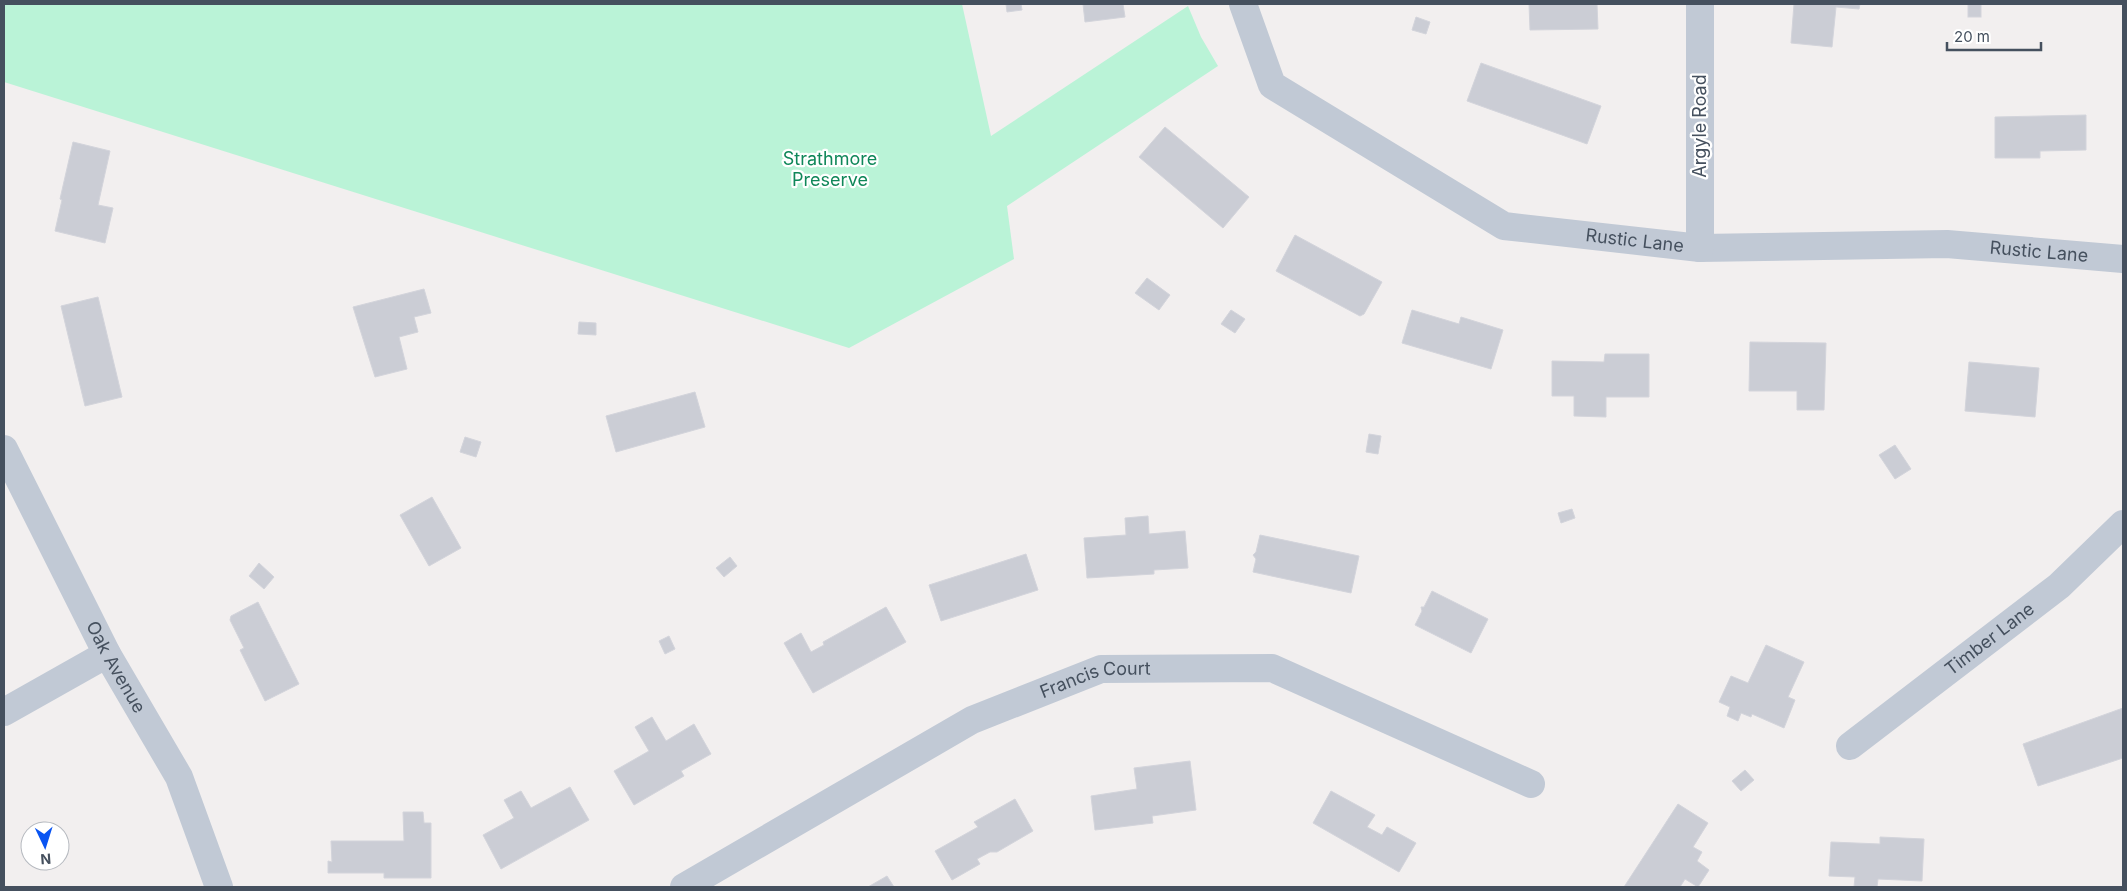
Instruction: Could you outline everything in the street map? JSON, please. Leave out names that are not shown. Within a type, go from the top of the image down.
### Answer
[{"type":"street","name":"Rustic Lane","points":[[1243,4],[1272,84],[1504,226],[1700,248],[1947,244],[2123,259]]},
{"type":"street","name":"Argyle Road","points":[[1700,4],[1700,248]]},
{"type":"street","name":"Oak Avenue","points":[[4,449],[107,654],[179,777],[219,887]]},
{"type":"street","name":"Timber Lane","points":[[1850,746],[2059,586],[2123,524]]},
{"type":"street","points":[[4,712],[107,654]]},
{"type":"street","name":"Francis Court","points":[[684,887],[972,720],[1102,669],[1272,668],[1531,784]]},
{"type":"green space","name":"Strathmore Preserve","points":[[4,4],[962,4],[991,136],[1188,6],[1201,37],[1218,66],[1007,206],[1014,259],[849,348],[4,82]]},
{"type":"building","points":[[1006,4],[1021,4],[1022,10],[1007,12]]},
{"type":"building","points":[[1083,4],[1123,4],[1125,17],[1085,22]]},
{"type":"building","points":[[1529,4],[1597,4],[1598,29],[1530,30]]},
{"type":"building","points":[[1794,4],[1860,4],[1859,9],[1836,7],[1832,47],[1791,43]]},
{"type":"building","points":[[1968,4],[1981,4],[1981,17],[1968,17]]},
{"type":"building","points":[[1416,17],[1430,22],[1426,34],[1412,30]]},
{"type":"building","points":[[1481,63],[1601,106],[1587,144],[1467,101]]},
{"type":"building","points":[[2086,115],[2086,150],[2040,151],[2040,158],[1995,158],[1995,117]]},
{"type":"building","points":[[1165,127],[1249,197],[1223,228],[1139,157]]},
{"type":"building","points":[[73,142],[110,151],[98,205],[113,208],[105,243],[55,231]]},
{"type":"building","points":[[1295,235],[1382,282],[1364,314],[1360,316],[1276,271]]},
{"type":"building","points":[[1147,278],[1170,295],[1159,310],[1135,293]]},
{"type":"building","points":[[424,289],[431,313],[414,317],[418,332],[399,337],[407,369],[375,377],[353,307]]},
{"type":"building","points":[[98,297],[122,397],[85,406],[61,306]]},
{"type":"building","points":[[1231,310],[1245,319],[1235,333],[1221,324]]},
{"type":"building","points":[[1412,310],[1459,324],[1461,317],[1503,330],[1491,369],[1402,343]]},
{"type":"building","points":[[579,322],[596,323],[596,335],[578,334]]},
{"type":"building","points":[[1750,342],[1826,343],[1824,410],[1797,410],[1797,391],[1749,391]]},
{"type":"building","points":[[1605,354],[1649,354],[1649,397],[1606,397],[1606,417],[1574,416],[1574,396],[1552,396],[1552,361],[1604,362]]},
{"type":"building","points":[[1969,362],[2039,368],[2035,417],[1965,411]]},
{"type":"building","points":[[695,392],[705,427],[616,452],[606,416]]},
{"type":"building","points":[[1369,434],[1381,436],[1378,454],[1366,452]]},
{"type":"building","points":[[465,437],[481,442],[476,457],[460,452]]},
{"type":"building","points":[[1895,445],[1911,469],[1895,479],[1879,455]]},
{"type":"building","points":[[432,497],[461,548],[429,566],[400,515]]},
{"type":"building","points":[[1572,509],[1575,518],[1561,523],[1558,513]]},
{"type":"building","points":[[1148,516],[1149,534],[1185,531],[1188,568],[1154,570],[1154,574],[1087,578],[1084,538],[1126,535],[1125,518]]},
{"type":"building","points":[[1260,535],[1359,556],[1351,593],[1253,572],[1256,559],[1253,555],[1256,552]]},
{"type":"building","points":[[1026,554],[1038,590],[941,621],[929,585]]},
{"type":"building","points":[[730,557],[737,566],[724,577],[716,568]]},
{"type":"building","points":[[259,563],[274,577],[264,589],[249,576]]},
{"type":"building","points":[[1432,591],[1488,619],[1471,653],[1415,625],[1422,611],[1421,607],[1424,607]]},
{"type":"building","points":[[258,602],[299,684],[265,701],[240,650],[244,648],[230,620],[231,616]]},
{"type":"building","points":[[886,607],[906,642],[813,693],[784,643],[801,633],[811,652],[824,645],[823,642]]},
{"type":"building","points":[[669,636],[675,649],[665,654],[659,641]]},
{"type":"building","points":[[1766,645],[1804,662],[1788,697],[1795,700],[1784,728],[1752,714],[1751,717],[1741,713],[1738,721],[1727,716],[1730,707],[1719,702],[1731,676],[1748,683]]},
{"type":"building","points":[[2123,708],[2123,758],[2038,786],[2023,744]]},
{"type":"building","points":[[652,717],[666,741],[694,724],[711,754],[681,771],[684,776],[634,805],[614,771],[649,751],[635,727]]},
{"type":"building","points":[[1190,761],[1196,810],[1152,816],[1153,823],[1095,830],[1091,796],[1137,789],[1134,768]]},
{"type":"building","points":[[1745,770],[1754,780],[1741,791],[1732,781]]},
{"type":"building","points":[[570,787],[589,820],[501,869],[483,835],[514,818],[504,800],[521,791],[531,808]]},
{"type":"building","points":[[1331,791],[1375,815],[1367,827],[1382,835],[1387,827],[1416,843],[1399,872],[1313,823]]},
{"type":"building","points":[[1015,799],[1033,831],[997,852],[990,852],[977,859],[980,864],[952,880],[935,851],[978,827],[974,822]]},
{"type":"building","points":[[1678,804],[1708,823],[1693,847],[1702,852],[1697,861],[1709,870],[1698,887],[1685,879],[1680,887],[1624,887]]},
{"type":"building","points":[[403,812],[423,812],[424,823],[431,823],[431,878],[384,878],[384,873],[328,873],[328,861],[332,862],[331,841],[404,841]]},
{"type":"building","points":[[1880,837],[1924,839],[1922,881],[1878,879],[1877,887],[1854,887],[1855,877],[1829,876],[1831,842],[1880,844]]},
{"type":"building","points":[[887,876],[894,887],[868,887]]}]
